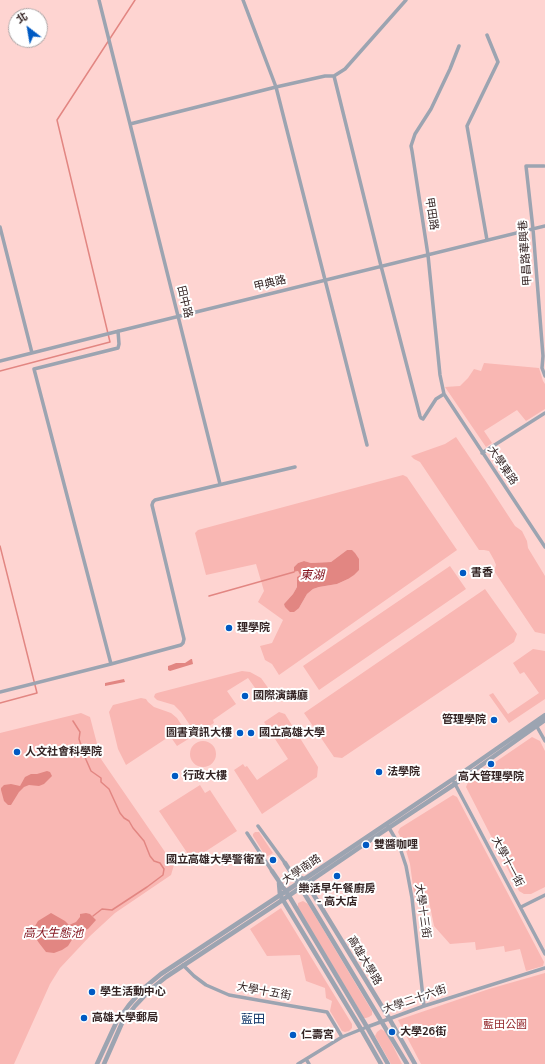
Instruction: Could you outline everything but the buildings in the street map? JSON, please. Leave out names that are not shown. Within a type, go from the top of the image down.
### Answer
[{"type":"street","name":"田中路","points":[[99,0],[220,484]]},
{"type":"street","points":[[243,0],[276,86],[367,445]]},
{"type":"street","points":[[130,124],[276,86],[324,76],[334,76],[345,69],[406,0]]},
{"type":"street","points":[[487,35],[498,62],[467,126],[487,240]]},
{"type":"street","name":"甲田路","points":[[444,394],[440,375],[428,255],[412,146],[415,134],[431,109],[450,70],[459,46]]},
{"type":"street","points":[[334,76],[381,266],[421,418],[423,419],[436,399],[444,394]]},
{"type":"street","name":"甲昌路華興巷","points":[[544,166],[526,166],[533,229],[543,356],[542,368],[545,376]]},
{"type":"street","name":"甲典路","points":[[0,361],[116,331],[545,226]]},
{"type":"street","points":[[0,227],[32,353]]},
{"type":"street","points":[[111,664],[34,369],[118,348],[119,344],[116,331]]},
{"type":"street","name":"大學東路","points":[[444,394],[545,546]]},
{"type":"street","points":[[482,453],[545,413]]},
{"type":"street","points":[[0,692],[181,645],[184,639],[152,505],[153,502],[155,500],[294,466]]},
{"type":"street","name":"大學南路","points":[[387,826],[455,784],[536,724],[545,715]]},
{"type":"street","name":"大學南路","points":[[98,1062],[116,1023],[144,988],[161,974],[182,963],[281,898],[453,779],[536,724],[545,720]]},
{"type":"street","points":[[536,724],[545,741]]},
{"type":"street","name":"大學十一街","points":[[453,779],[545,954]]},
{"type":"street","points":[[258,826],[285,863]]},
{"type":"street","name":"大學十三街","points":[[387,826],[400,845],[406,866],[412,898],[424,1006]]},
{"type":"street","points":[[247,833],[287,894],[388,1064]]},
{"type":"street","name":"高雄大學路","points":[[285,863],[300,885],[407,1064]]},
{"type":"street","points":[[292,874],[306,881]]},
{"type":"street","name":"高雄大學路","points":[[306,881],[389,1018],[415,1064]]},
{"type":"street","points":[[279,882],[281,898],[381,1064]]},
{"type":"street","points":[[521,907],[545,895]]},
{"type":"street","name":"大學南路","points":[[104,1064],[122,1023],[135,1006],[150,990],[182,963]]},
{"type":"street","name":"大學十五街","points":[[182,963],[194,976],[206,985],[229,995],[328,1012],[342,1037]]},
{"type":"street","name":"大學二十六街","points":[[298,1064],[342,1037],[389,1018],[545,968]]},
{"type":"street","points":[[306,1059],[309,1064]]},
{"type":"street","points":[[98,1062],[104,1064]]},
{"type":"green space","points":[[484,363],[539,368],[545,384],[545,409],[526,421],[517,410],[484,431],[492,443],[486,447],[445,387],[460,386],[474,369],[481,371]]},
{"type":"green space","points":[[456,437],[515,526],[522,531],[527,541],[528,548],[545,576],[545,634],[535,632],[494,571],[496,565],[489,551],[479,550],[420,462],[411,456],[445,444]]},
{"type":"green space","points":[[403,475],[407,477],[457,550],[279,675],[272,664],[265,660],[260,646],[272,643],[283,620],[258,602],[264,591],[256,564],[206,575],[195,533],[198,530]],"holes":[[[347,550],[352,550],[348,579],[337,584],[313,589],[307,594],[299,608],[284,604],[297,587],[297,577],[300,575],[298,571],[294,572],[294,567],[298,563],[304,561],[311,563],[331,562]]]},
{"type":"green space","points":[[450,566],[466,589],[319,690],[303,666]]},
{"type":"green space","points":[[485,589],[517,634],[514,642],[342,758],[334,757],[304,713]]},
{"type":"green space","points":[[533,649],[545,651],[545,699],[509,723],[489,695],[493,693],[508,714],[539,693],[524,672],[520,674],[513,663]]},
{"type":"green space","points":[[242,671],[250,672],[261,678],[274,696],[265,702],[248,678],[227,691],[236,704],[213,720],[214,723],[196,734],[181,712],[174,705],[157,700],[154,697],[157,693]]},
{"type":"green space","points":[[141,698],[146,699],[154,707],[171,713],[177,718],[190,738],[177,746],[170,736],[126,765],[118,749],[109,712],[113,705]]},
{"type":"green space","points":[[279,712],[285,714],[318,767],[317,777],[262,814],[234,770],[243,764],[245,767],[247,766],[257,780],[288,759],[264,722]]},
{"type":"green space","points":[[81,713],[90,717],[101,759],[174,865],[171,875],[115,913],[90,936],[60,968],[50,984],[14,1064],[0,1064],[0,733]]},
{"type":"green space","points":[[532,737],[540,741],[545,751],[545,887],[531,894],[524,894],[519,891],[466,787],[469,780]]},
{"type":"green space","points":[[203,741],[212,745],[216,754],[212,763],[203,767],[194,763],[190,754],[194,745]]},
{"type":"green space","points":[[200,785],[205,793],[210,790],[237,831],[197,857],[188,854],[159,811]]},
{"type":"green space","points":[[453,795],[457,797],[544,962],[543,966],[526,971],[520,949],[505,952],[504,946],[476,950],[475,942],[450,944],[434,926],[429,901],[415,901],[410,864],[405,847],[398,832],[400,828]]},
{"type":"green space","points":[[255,832],[259,832],[273,853],[266,857],[253,836]]},
{"type":"green space","points":[[303,901],[308,904],[372,1011],[372,1015],[369,1017],[364,1018],[298,908],[298,903]]},
{"type":"green space","points":[[281,908],[352,1024],[352,1028],[349,1031],[342,1031],[330,1011],[332,1001],[326,998],[325,988],[306,981],[300,955],[267,956],[250,929]]},
{"type":"green space","name":"藍田公園","points":[[545,973],[545,1064],[421,1064],[398,1020],[489,989]]},
{"type":"green space","points":[[381,1029],[386,1032],[402,1064],[391,1064],[375,1036]]},
{"type":"water","name":"東湖","points":[[347,550],[352,550],[359,559],[359,570],[354,575],[337,584],[313,589],[307,594],[299,608],[294,612],[290,612],[285,607],[284,604],[297,587],[297,577],[300,575],[298,571],[294,572],[294,567],[298,563],[304,561],[311,563],[331,562]]},
{"type":"water","points":[[191,659],[193,664],[170,671],[168,670],[168,666],[176,663],[185,663]]},
{"type":"water","points":[[124,679],[125,682],[105,686],[105,683]]},
{"type":"water","points":[[47,771],[50,772],[52,776],[44,784],[39,786],[29,785],[24,787],[11,805],[8,805],[4,801],[1,788],[4,785],[11,784],[20,786],[25,777],[31,774]]},
{"type":"water","name":"高大生態池","points":[[51,913],[69,925],[76,922],[80,917],[80,914],[90,914],[96,920],[88,929],[80,931],[75,935],[68,946],[62,950],[54,953],[46,952],[35,937],[35,926],[38,921]]},
{"type":"waterway","points":[[0,371],[110,342],[57,120],[135,0]]},
{"type":"waterway","points":[[0,546],[37,693],[0,703]]},
{"type":"waterway","points":[[209,596],[294,572]]},
{"type":"waterway","points":[[73,721],[80,732],[79,739],[91,771],[101,778],[101,782],[109,789],[120,813],[129,821],[144,841],[150,856],[154,861],[160,863],[164,869],[163,875],[147,887],[112,910],[102,909],[93,916]]},
{"type":"place","name":"書香","points":[[463,573]]},
{"type":"place","name":"理學院","points":[[229,628]]},
{"type":"place","name":"國際演講廳","points":[[245,696]]},
{"type":"place","name":"管理學院","points":[[494,720]]},
{"type":"place","name":"圖書資訊大樓","points":[[240,733]]},
{"type":"place","name":"國立高雄大學","points":[[251,733]]},
{"type":"place","name":"人文社會科學院","points":[[17,752]]},
{"type":"place","name":"高大管理學院","points":[[491,764]]},
{"type":"place","name":"法學院","points":[[379,772]]},
{"type":"place","name":"行政大樓","points":[[175,776]]},
{"type":"place","name":"雙醬咖哩","points":[[366,845]]},
{"type":"place","name":"國立高雄大學警衛室","points":[[273,860]]},
{"type":"place","name":"樂活早午餐廚房 - 高大店","points":[[337,876]]},
{"type":"place","name":"學生活動中心","points":[[92,992]]},
{"type":"place","name":"高雄大學郵局","points":[[84,1018]]},
{"type":"place","name":"大學26街","points":[[392,1032]]},
{"type":"place","name":"仁壽宮","points":[[293,1035]]},
{"type":"district","name":"藍田","points":[[253,1020]]}]
